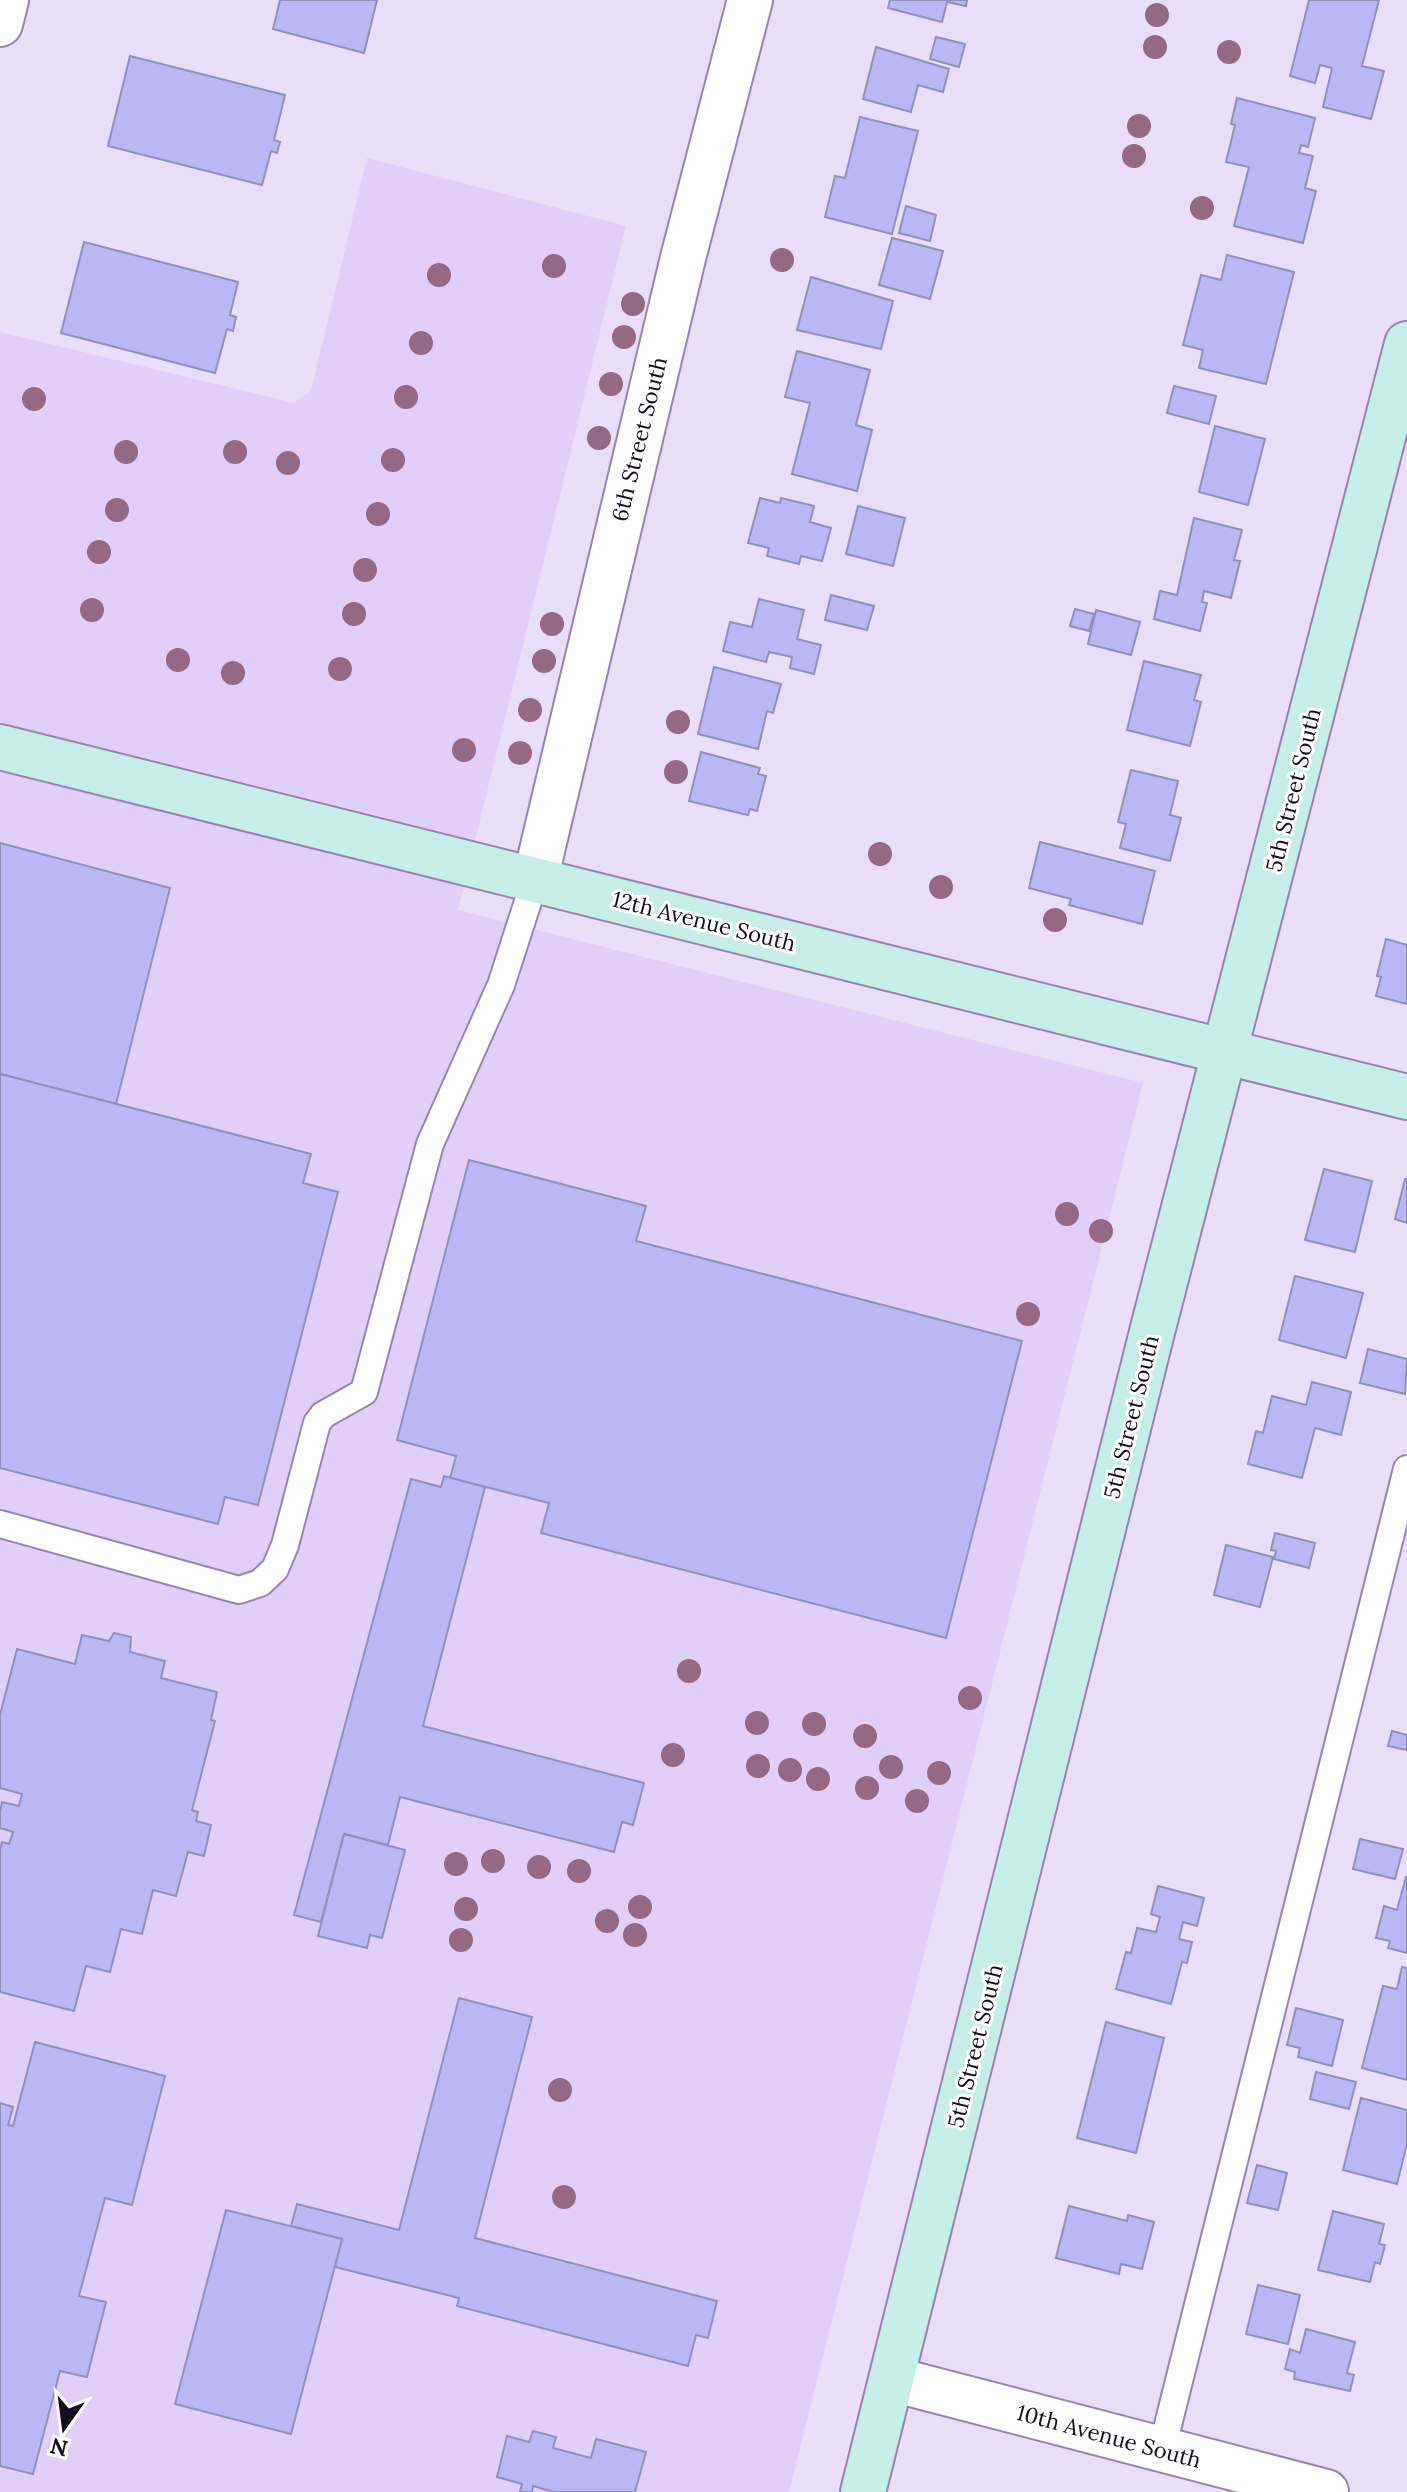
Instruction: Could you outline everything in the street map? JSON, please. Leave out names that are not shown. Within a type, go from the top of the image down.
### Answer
[{"type":"street","points":[[0,24],[6,0]]},
{"type":"street","name":"6th Street South","points":[[535,880],[683,258],[750,0]]},
{"type":"street","name":"5th Street South","points":[[863,2492],[1151,1336],[1407,344]]},
{"type":"street","name":"12th Avenue South","points":[[0,747],[1407,1097]]},
{"type":"street","name":"10th Avenue South","points":[[892,2379],[1326,2492]]},
{"type":"lane","points":[[0,1524],[239,1590],[269,1577],[285,1545],[317,1423],[323,1415],[364,1392],[430,1144],[501,985],[535,880]]},
{"type":"lane","points":[[1162,2449],[1407,1469]]},
{"type":"shaded area","points":[[367,158],[626,226],[458,910],[1143,1083],[789,2492],[0,2492],[0,332],[294,403],[311,391]]},
{"type":"building","points":[[280,0],[377,0],[364,53],[273,29]]},
{"type":"building","points":[[890,0],[967,0],[966,6],[947,2],[942,22],[888,8]]},
{"type":"building","points":[[1309,0],[1379,0],[1362,66],[1384,71],[1371,119],[1323,107],[1332,68],[1320,65],[1315,83],[1290,76]]},
{"type":"building","points":[[936,37],[965,44],[959,67],[930,59]]},
{"type":"building","points":[[876,47],[949,69],[943,92],[918,85],[911,112],[863,99]]},
{"type":"building","points":[[130,56],[285,95],[274,140],[280,142],[277,153],[271,151],[262,185],[108,146]]},
{"type":"building","points":[[1237,98],[1315,118],[1308,147],[1301,145],[1299,153],[1313,156],[1305,188],[1316,191],[1303,243],[1234,226],[1249,167],[1226,162],[1235,125],[1231,124]]},
{"type":"building","points":[[860,117],[918,131],[892,234],[825,217],[835,176],[845,178]]},
{"type":"building","points":[[906,206],[936,215],[930,241],[899,233]]},
{"type":"building","points":[[892,238],[943,251],[930,299],[879,285]]},
{"type":"building","points":[[84,242],[238,282],[230,315],[236,317],[233,331],[227,329],[215,373],[61,333]]},
{"type":"building","points":[[1227,255],[1294,272],[1266,384],[1199,368],[1203,350],[1183,345],[1201,275],[1221,280]]},
{"type":"building","points":[[811,277],[893,301],[881,349],[797,330]]},
{"type":"building","points":[[797,351],[870,370],[856,425],[872,430],[857,491],[792,474],[810,403],[785,397]]},
{"type":"building","points":[[1174,386],[1216,396],[1209,424],[1167,413]]},
{"type":"building","points":[[1215,426],[1265,439],[1248,505],[1199,492]]},
{"type":"building","points":[[760,498],[780,503],[781,498],[814,506],[810,522],[831,528],[822,561],[801,556],[799,564],[767,556],[769,548],[748,543]]},
{"type":"building","points":[[858,506],[905,518],[893,566],[846,554]]},
{"type":"building","points":[[1194,518],[1242,530],[1234,560],[1240,561],[1231,598],[1204,591],[1202,602],[1207,603],[1200,631],[1154,619],[1160,591],[1177,595]]},
{"type":"building","points":[[831,595],[874,606],[867,630],[825,620]]},
{"type":"building","points":[[759,599],[804,610],[797,639],[821,645],[814,674],[790,668],[792,657],[769,652],[766,662],[723,651],[730,622],[752,627]]},
{"type":"building","points":[[1075,609],[1094,614],[1089,631],[1070,626]]},
{"type":"building","points":[[1096,610],[1140,622],[1131,655],[1088,644]]},
{"type":"building","points":[[1144,661],[1201,675],[1194,700],[1201,702],[1190,746],[1127,730]]},
{"type":"building","points":[[714,667],[781,684],[773,713],[767,711],[758,749],[698,734]]},
{"type":"building","points":[[701,752],[760,768],[758,774],[766,776],[757,811],[750,809],[748,815],[689,801]]},
{"type":"building","points":[[1131,770],[1178,781],[1170,815],[1181,818],[1170,861],[1120,848],[1126,824],[1118,822]]},
{"type":"building","points":[[1040,842],[1155,871],[1142,924],[1069,905],[1071,899],[1029,888]]},
{"type":"building","points":[[0,843],[170,888],[116,1104],[0,1074]]},
{"type":"building","points":[[1386,939],[1407,945],[1407,1004],[1376,996],[1381,977],[1377,976]]},
{"type":"building","points":[[0,1074],[311,1154],[303,1183],[338,1192],[258,1505],[225,1497],[218,1524],[0,1468]]},
{"type":"building","points":[[469,1160],[646,1206],[636,1241],[1022,1341],[946,1638],[541,1533],[549,1503],[450,1478],[456,1456],[397,1440]]},
{"type":"building","points":[[1324,1169],[1372,1181],[1355,1252],[1305,1240]]},
{"type":"building","points":[[1407,1179],[1407,1223],[1395,1219]]},
{"type":"building","points":[[1295,1276],[1363,1293],[1346,1358],[1279,1340]]},
{"type":"building","points":[[1368,1349],[1407,1359],[1405,1394],[1360,1383]]},
{"type":"building","points":[[1312,1382],[1351,1392],[1341,1435],[1315,1428],[1302,1478],[1248,1464],[1256,1431],[1263,1433],[1272,1396],[1306,1405]]},
{"type":"building","points":[[444,1476],[485,1487],[423,1726],[644,1783],[633,1825],[622,1822],[614,1852],[400,1797],[388,1845],[344,1834],[321,1922],[294,1915],[411,1479],[441,1487]]},
{"type":"building","points":[[1275,1533],[1315,1543],[1309,1568],[1274,1559],[1276,1551],[1271,1550]]},
{"type":"building","points":[[1226,1545],[1273,1557],[1260,1607],[1214,1595]]},
{"type":"building","points":[[114,1633],[131,1637],[130,1652],[165,1661],[161,1678],[217,1692],[211,1720],[215,1721],[192,1810],[198,1812],[196,1821],[211,1825],[204,1856],[188,1852],[176,1896],[153,1890],[142,1934],[121,1929],[110,1972],[86,1966],[74,2011],[0,1992],[0,1849],[2,1842],[9,1844],[13,1832],[0,1828],[0,1812],[2,1802],[19,1806],[22,1794],[0,1788],[0,1715],[17,1649],[75,1664],[82,1635],[109,1641]]},
{"type":"building","points":[[1392,1731],[1407,1735],[1407,1750],[1388,1746]]},
{"type":"building","points":[[344,1834],[405,1850],[382,1938],[370,1935],[367,1948],[318,1936]]},
{"type":"building","points":[[1360,1839],[1403,1849],[1395,1879],[1353,1869]]},
{"type":"building","points":[[1406,1877],[1407,1953],[1388,1948],[1390,1941],[1376,1938],[1384,1906],[1397,1910]]},
{"type":"building","points":[[1158,1886],[1204,1898],[1197,1926],[1183,1922],[1179,1939],[1192,1942],[1187,1963],[1182,1962],[1171,2004],[1116,1989],[1126,1952],[1131,1953],[1137,1928],[1156,1932],[1160,1917],[1151,1914]]},
{"type":"building","points":[[1402,1967],[1407,1968],[1407,2080],[1362,2068],[1383,1986],[1397,1989]]},
{"type":"building","points":[[459,1998],[532,2017],[475,2238],[717,2301],[708,2338],[696,2335],[688,2366],[457,2306],[459,2298],[335,2267],[342,2239],[291,2226],[297,2204],[399,2230]]},
{"type":"building","points":[[1296,2008],[1343,2020],[1332,2066],[1298,2057],[1300,2048],[1287,2045]]},
{"type":"building","points":[[1106,2022],[1164,2038],[1136,2153],[1077,2138]]},
{"type":"building","points":[[35,2042],[165,2076],[132,2205],[105,2198],[79,2296],[106,2302],[87,2377],[60,2371],[33,2474],[0,2466],[0,2103],[13,2107],[8,2125],[13,2126]]},
{"type":"building","points":[[1316,2072],[1356,2082],[1349,2109],[1310,2099]]},
{"type":"building","points":[[1361,2098],[1407,2110],[1407,2144],[1397,2184],[1343,2170]]},
{"type":"building","points":[[1257,2165],[1287,2173],[1278,2210],[1247,2203]]},
{"type":"building","points":[[1069,2206],[1127,2221],[1128,2215],[1154,2222],[1142,2269],[1121,2264],[1119,2274],[1056,2258]]},
{"type":"building","points":[[226,2210],[342,2239],[291,2434],[175,2404]]},
{"type":"building","points":[[1333,2211],[1384,2224],[1379,2244],[1385,2245],[1380,2264],[1375,2262],[1370,2282],[1318,2270]]},
{"type":"building","points":[[1258,2285],[1300,2295],[1288,2344],[1246,2334]]},
{"type":"building","points":[[1306,2329],[1355,2342],[1347,2373],[1354,2375],[1350,2391],[1294,2379],[1295,2372],[1285,2369],[1290,2349],[1300,2353]]},
{"type":"building","points":[[533,2431],[556,2437],[553,2448],[591,2458],[596,2439],[646,2452],[635,2492],[554,2492],[533,2486],[532,2492],[520,2492],[522,2484],[497,2477],[507,2436],[529,2442]]}]
